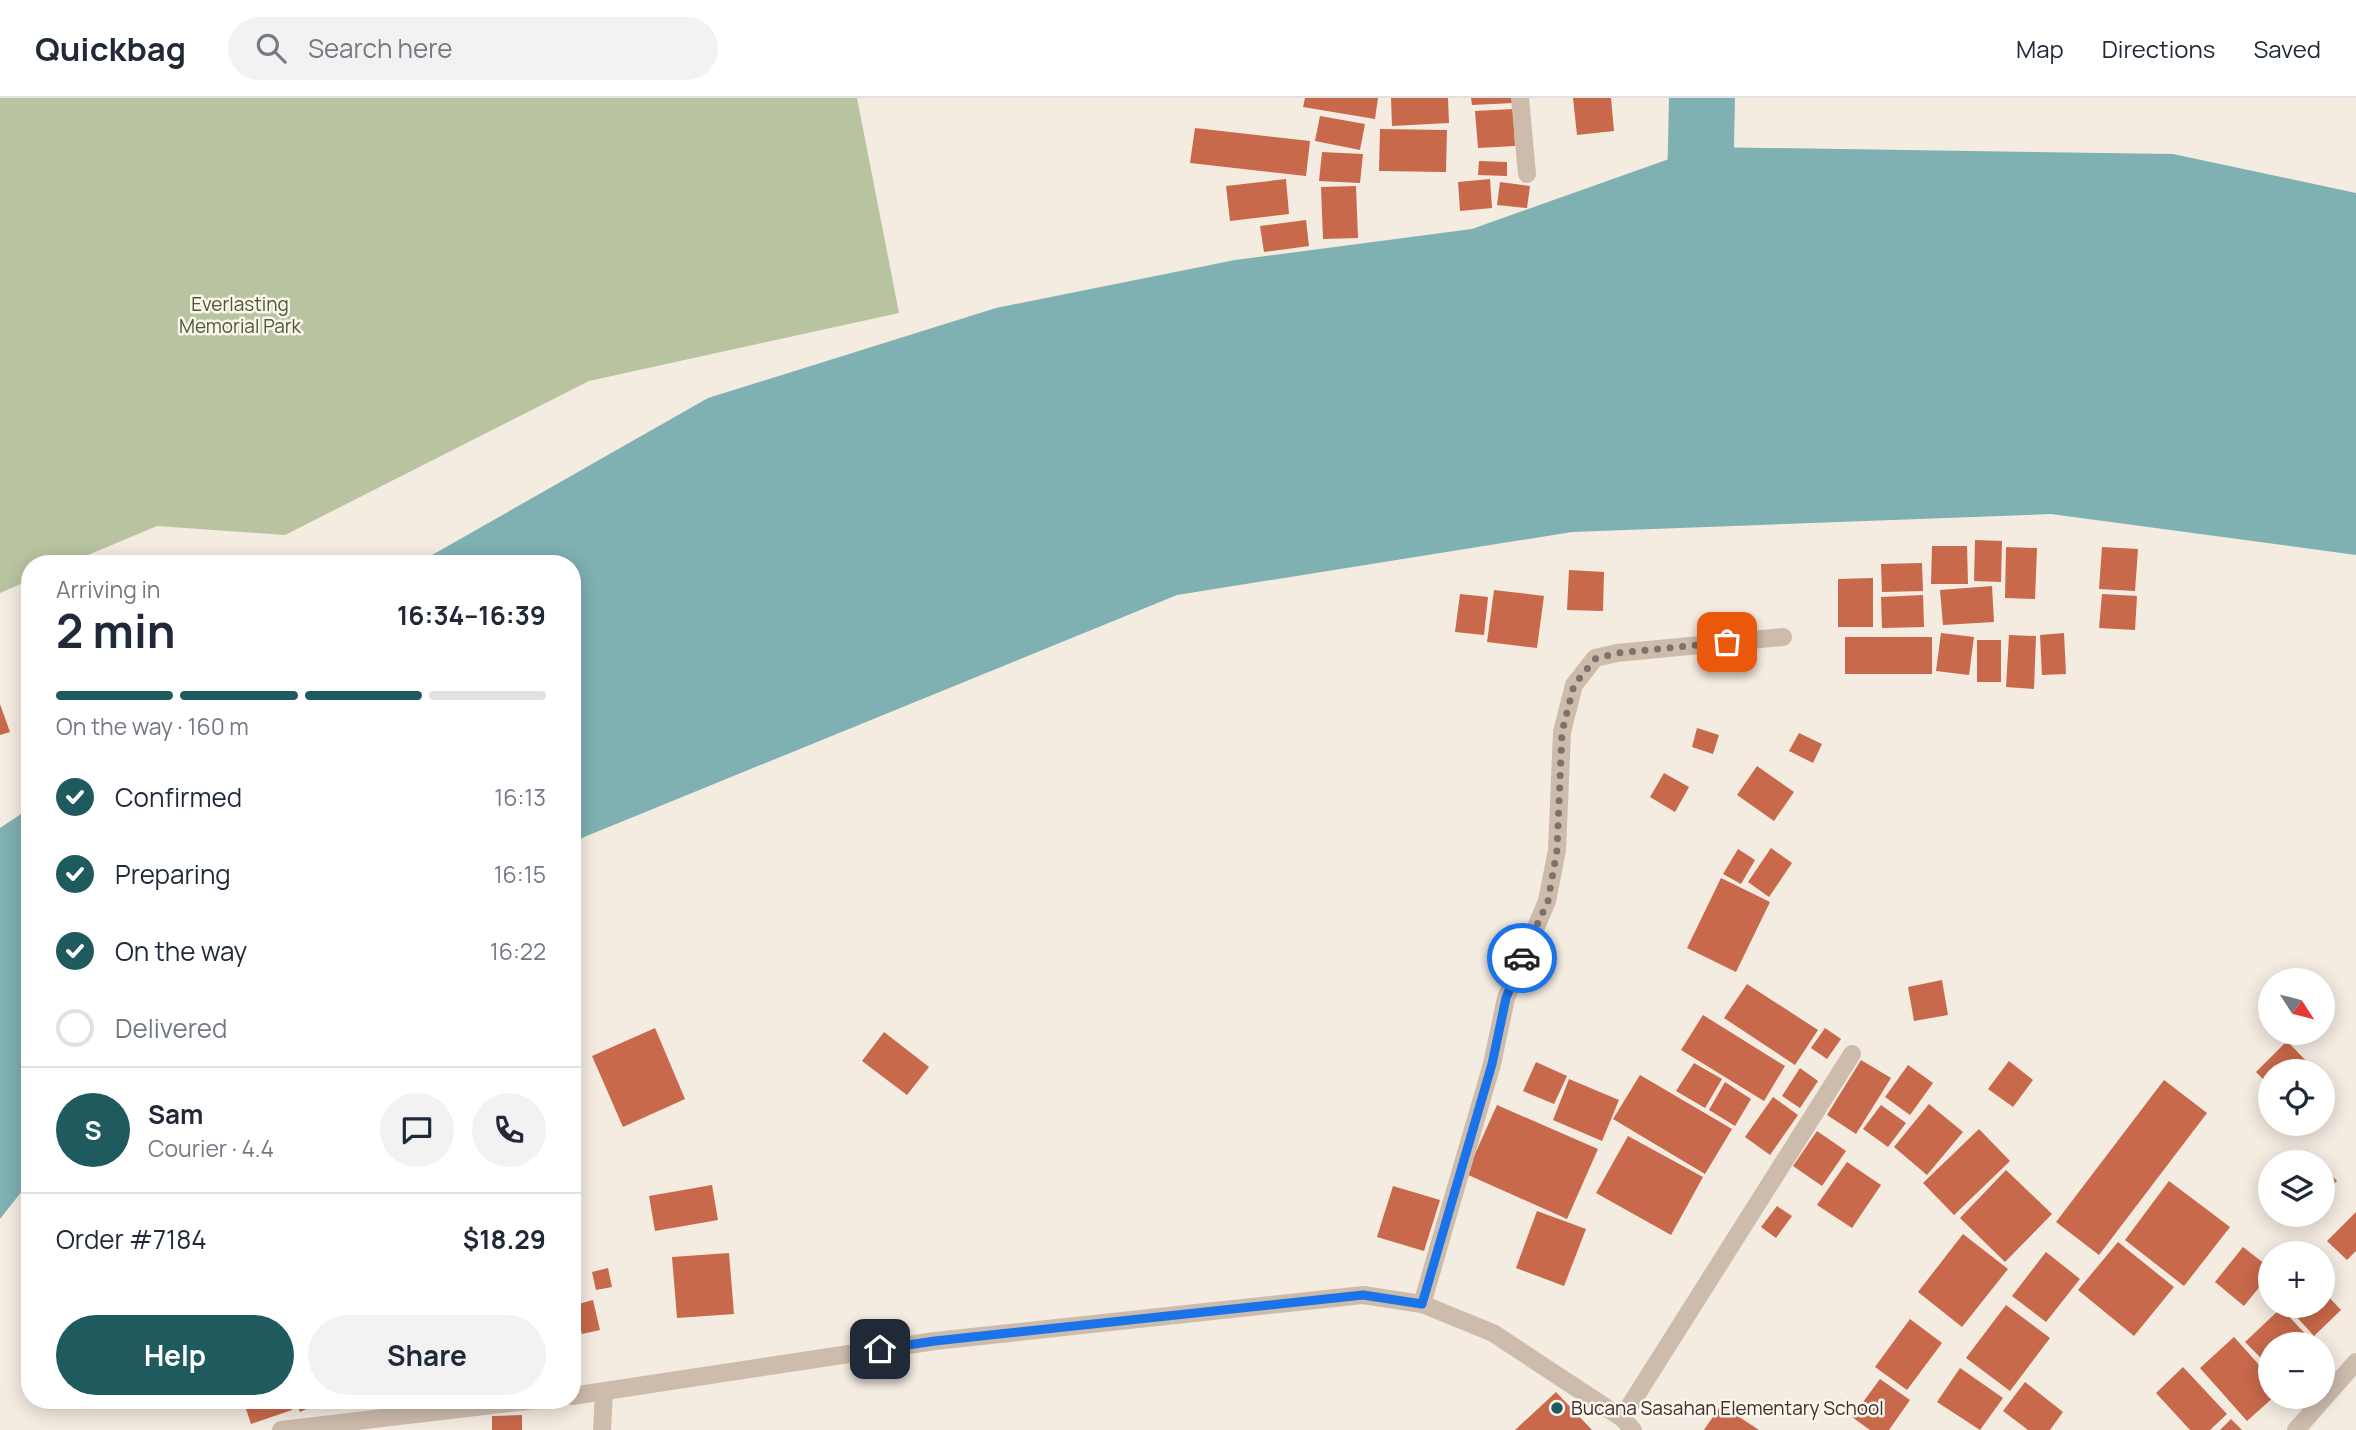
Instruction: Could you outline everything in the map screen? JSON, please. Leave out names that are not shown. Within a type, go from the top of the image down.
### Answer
[{"type":"street","points":[[1520,98],[1527,174]]},
{"type":"street","points":[[1422,1304],[1492,1064],[1506,998],[1548,901],[1557,850],[1562,732],[1574,685],[1595,659],[1617,653],[1783,637]]},
{"type":"street","points":[[581,1395],[949,1339],[1363,1295],[1422,1304],[1493,1333],[1628,1424],[1852,1054]]},
{"type":"street","points":[[2296,1430],[2356,1362]]},
{"type":"street","points":[[602,1430],[604,1392]]},
{"type":"street","points":[[381,1409],[385,1418]]},
{"type":"street","points":[[281,1430],[460,1409]]},
{"type":"green space","name":"Everlasting Memorial Park","points":[[0,98],[857,98],[899,313],[589,381],[285,535],[157,526],[88,555],[21,555],[21,584],[0,593]]},
{"type":"water","points":[[1703,147],[2173,154],[2356,193],[2356,555],[2051,514],[1572,532],[1177,595],[581,838],[581,555],[432,555],[708,398],[996,308],[1235,260],[1472,229]]},
{"type":"water","points":[[21,814],[21,1192],[0,1219],[0,828]]},
{"type":"building","points":[[1305,98],[1378,98],[1375,119],[1303,107]]},
{"type":"building","points":[[1391,98],[1448,98],[1449,123],[1392,126]]},
{"type":"building","points":[[1471,98],[1513,98],[1513,103],[1472,105]]},
{"type":"building","points":[[1573,98],[1611,98],[1614,131],[1577,135]]},
{"type":"building","points":[[1513,109],[1515,146],[1478,148],[1475,111]]},
{"type":"building","points":[[1320,116],[1365,124],[1360,150],[1315,141]]},
{"type":"building","points":[[1195,128],[1310,141],[1306,176],[1190,163]]},
{"type":"building","points":[[1380,129],[1447,130],[1446,172],[1379,171]]},
{"type":"building","points":[[1322,152],[1363,154],[1360,183],[1319,181]]},
{"type":"building","points":[[1479,161],[1507,162],[1507,176],[1478,175]]},
{"type":"building","points":[[1286,179],[1289,214],[1230,221],[1226,186]]},
{"type":"building","points":[[1490,179],[1492,208],[1460,211],[1458,182]]},
{"type":"building","points":[[1500,182],[1530,186],[1527,208],[1497,205]]},
{"type":"building","points":[[1356,186],[1358,238],[1323,239],[1321,187]]},
{"type":"building","points":[[1306,220],[1309,246],[1264,252],[1260,226]]},
{"type":"building","points":[[1975,540],[2002,541],[2001,582],[1974,581]]},
{"type":"building","points":[[1932,546],[1967,546],[1968,584],[1931,584]]},
{"type":"building","points":[[2006,547],[2037,548],[2035,599],[2005,598]]},
{"type":"building","points":[[2102,547],[2138,549],[2135,591],[2099,589]]},
{"type":"building","points":[[1922,563],[1923,591],[1882,592],[1881,564]]},
{"type":"building","points":[[1569,570],[1604,572],[1603,611],[1567,610]]},
{"type":"building","points":[[1873,578],[1873,627],[1838,627],[1838,579]]},
{"type":"building","points":[[1992,586],[1994,622],[1943,625],[1940,590]]},
{"type":"building","points":[[1494,590],[1544,596],[1537,648],[1487,642]]},
{"type":"building","points":[[1460,594],[1488,597],[1484,635],[1455,632]]},
{"type":"building","points":[[2102,594],[2137,596],[2135,630],[2099,628]]},
{"type":"building","points":[[1923,595],[1924,627],[1882,628],[1881,597]]},
{"type":"building","points":[[1941,633],[1974,637],[1969,675],[1936,671]]},
{"type":"building","points":[[2064,633],[2066,674],[2042,675],[2040,635]]},
{"type":"building","points":[[2009,635],[2036,636],[2034,689],[2006,687]]},
{"type":"building","points":[[1845,637],[1932,637],[1932,674],[1845,674]]},
{"type":"building","points":[[1977,640],[2001,640],[2001,682],[1977,682]]},
{"type":"building","points":[[0,704],[10,732],[0,735]]},
{"type":"building","points":[[1697,728],[1719,735],[1713,754],[1692,747]]},
{"type":"building","points":[[1799,733],[1822,744],[1813,763],[1789,751]]},
{"type":"building","points":[[1757,766],[1794,792],[1774,821],[1737,795]]},
{"type":"building","points":[[1664,773],[1689,787],[1675,812],[1650,797]]},
{"type":"building","points":[[1771,848],[1792,863],[1769,897],[1748,882]]},
{"type":"building","points":[[1738,849],[1755,860],[1741,884],[1723,874]]},
{"type":"building","points":[[1721,878],[1770,902],[1736,972],[1687,948]]},
{"type":"building","points":[[1942,980],[1948,1015],[1914,1021],[1908,987]]},
{"type":"building","points":[[1747,984],[1818,1030],[1795,1065],[1724,1018]]},
{"type":"building","points":[[1703,1015],[1785,1066],[1764,1101],[1681,1050]]},
{"type":"building","points":[[655,1028],[685,1099],[623,1127],[592,1056]]},
{"type":"building","points":[[1825,1028],[1841,1039],[1827,1059],[1811,1048]]},
{"type":"building","points":[[884,1032],[929,1067],[907,1095],[862,1061]]},
{"type":"building","points":[[2283,1045],[2291,1045],[2304,1059],[2269,1059]]},
{"type":"building","points":[[1861,1060],[1891,1078],[1856,1134],[1827,1115]]},
{"type":"building","points":[[2009,1061],[2033,1080],[2013,1107],[1988,1089]]},
{"type":"building","points":[[1536,1062],[1567,1076],[1554,1104],[1523,1091]]},
{"type":"building","points":[[1694,1063],[1722,1079],[1705,1108],[1676,1091]]},
{"type":"building","points":[[1908,1065],[1933,1083],[1910,1115],[1885,1097]]},
{"type":"building","points":[[1800,1068],[1818,1081],[1800,1108],[1782,1096]]},
{"type":"building","points":[[1640,1075],[1732,1129],[1705,1174],[1613,1119]]},
{"type":"building","points":[[1569,1079],[1619,1100],[1602,1141],[1553,1120]]},
{"type":"building","points":[[2164,1080],[2207,1113],[2099,1255],[2056,1222]]},
{"type":"building","points":[[1725,1082],[1751,1099],[1735,1126],[1709,1110]]},
{"type":"building","points":[[1773,1097],[1798,1115],[1770,1155],[1745,1137]]},
{"type":"building","points":[[1929,1104],[1963,1132],[1927,1175],[1894,1147]]},
{"type":"building","points":[[1497,1105],[1598,1149],[1567,1219],[1466,1174]]},
{"type":"building","points":[[1881,1105],[1906,1123],[1888,1147],[1863,1129]]},
{"type":"building","points":[[1979,1129],[2010,1161],[1954,1215],[1923,1183]]},
{"type":"building","points":[[1817,1131],[1846,1151],[1822,1186],[1793,1166]]},
{"type":"building","points":[[1628,1136],[1703,1177],[1671,1235],[1596,1193]]},
{"type":"building","points":[[1847,1162],[1881,1185],[1852,1228],[1817,1205]]},
{"type":"building","points":[[2006,1170],[2052,1214],[2005,1262],[1960,1218]]},
{"type":"building","points":[[2169,1181],[2230,1227],[2184,1286],[2125,1240]]},
{"type":"building","points":[[712,1185],[718,1220],[655,1231],[649,1196]]},
{"type":"building","points":[[1393,1186],[1440,1200],[1424,1251],[1377,1237]]},
{"type":"building","points":[[1777,1206],[1792,1216],[1776,1238],[1761,1227]]},
{"type":"building","points":[[1537,1211],[1586,1229],[1564,1286],[1516,1268]]},
{"type":"building","points":[[2356,1212],[2356,1251],[2347,1260],[2335,1249],[2335,1241],[2327,1241]]},
{"type":"building","points":[[1963,1234],[2008,1269],[1962,1327],[1918,1292]]},
{"type":"building","points":[[2118,1242],[2174,1287],[2134,1336],[2078,1290]]},
{"type":"building","points":[[2243,1247],[2258,1259],[2258,1289],[2244,1306],[2215,1282]]},
{"type":"building","points":[[2046,1252],[2080,1279],[2046,1322],[2012,1296]]},
{"type":"building","points":[[729,1253],[734,1314],[677,1318],[672,1257]]},
{"type":"building","points":[[608,1268],[612,1287],[596,1290],[592,1272]]},
{"type":"building","points":[[593,1300],[600,1330],[582,1334],[581,1303]]},
{"type":"building","points":[[2335,1304],[2341,1310],[2335,1316]]},
{"type":"building","points":[[2006,1305],[2050,1338],[2010,1391],[1966,1358]]},
{"type":"building","points":[[2270,1318],[2290,1318],[2304,1332],[2258,1332],[2258,1355],[2245,1342]]},
{"type":"building","points":[[2298,1318],[2333,1318],[2318,1332],[2310,1332]]},
{"type":"building","points":[[1910,1319],[1942,1343],[1907,1390],[1875,1367]]},
{"type":"building","points":[[2234,1337],[2258,1364],[2258,1409],[2260,1409],[2247,1421],[2200,1368]]},
{"type":"building","points":[[2183,1367],[2227,1414],[2210,1430],[2190,1430],[2156,1393]]},
{"type":"building","points":[[1960,1368],[2003,1398],[1980,1430],[1937,1402]]},
{"type":"building","points":[[1880,1379],[1910,1400],[1889,1430],[1870,1430],[1852,1417]]},
{"type":"building","points":[[2025,1382],[2063,1412],[2050,1430],[2028,1430],[2003,1411]]},
{"type":"building","name":"Bucana Sasahan Elementary School","points":[[1556,1392],[1592,1430],[1515,1430]]},
{"type":"building","points":[[1721,1405],[1759,1430],[1704,1430]]},
{"type":"building","points":[[246,1409],[292,1410],[251,1424]]},
{"type":"building","points":[[522,1415],[522,1430],[492,1430],[492,1416]]},
{"type":"building","points":[[2231,1419],[2242,1430],[2220,1430]]},
{"type":"waterway","points":[[1699,237],[1702,98]]},
{"type":"way so far","points":[[1522,958],[1548,901],[1557,850],[1562,732],[1574,685],[1595,659],[1617,653],[1727,642]]},
{"type":"place","name":"Bucana Sasahan Elementary School","points":[[1557,1408]]},
{"type":"route","points":[[880,1349],[1363,1295],[1422,1304],[1492,1064],[1506,998],[1522,958]]}]
